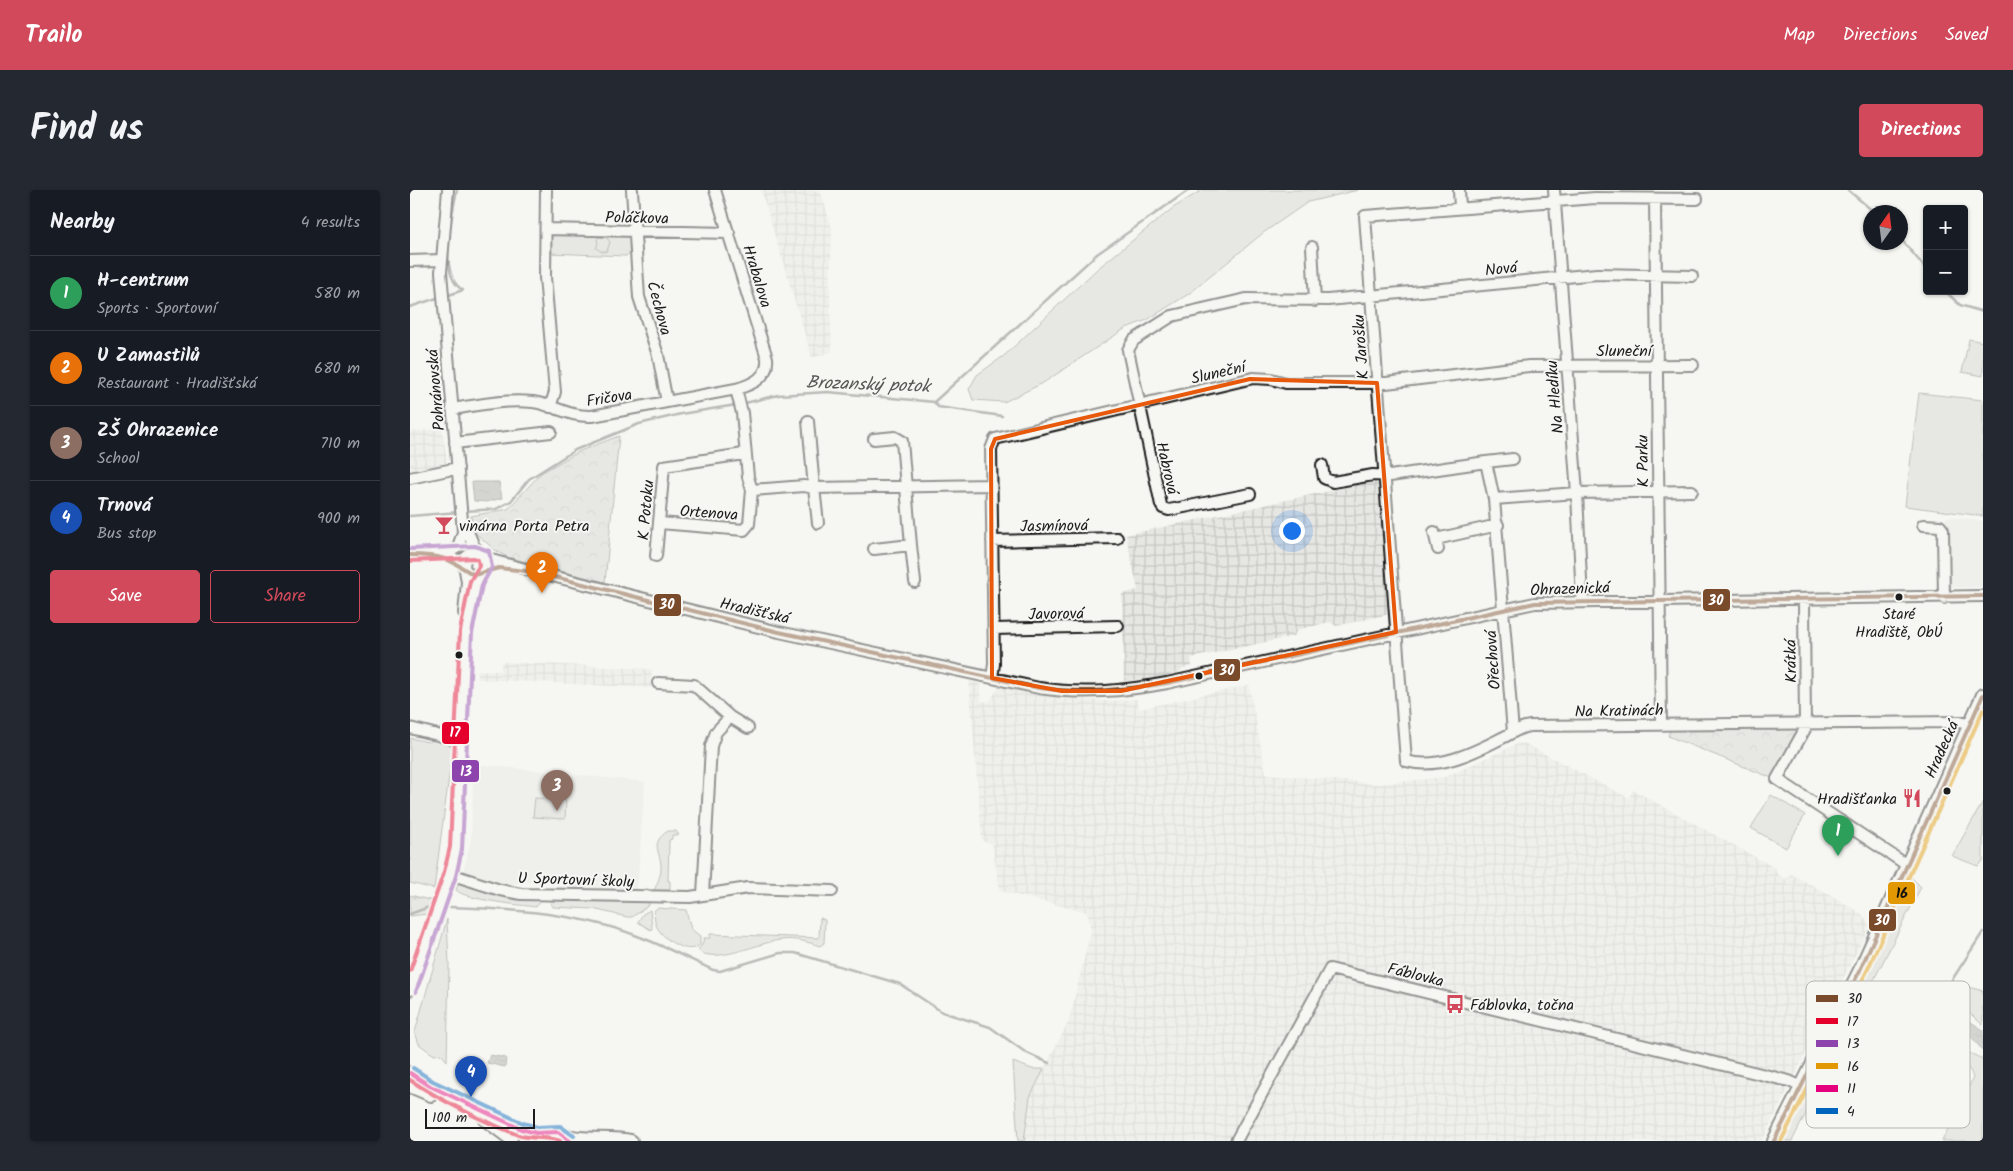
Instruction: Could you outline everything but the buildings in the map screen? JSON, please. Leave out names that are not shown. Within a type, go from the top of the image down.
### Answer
[{"type":"main road","name":"Hradecká","points":[[1855,981],[1983,695]]},
{"type":"main road","points":[[410,1073],[430,1086],[521,1129],[543,1137],[558,1132],[567,1138],[602,1137],[631,1141]]},
{"type":"main road","name":"Hradecká","points":[[1774,1141],[1806,1079]]},
{"type":"main road","points":[[410,1086],[526,1141]]},
{"type":"street","name":"Pohránovská","points":[[448,190],[441,260],[455,443],[467,554]]},
{"type":"street","points":[[546,190],[546,285],[555,392],[550,407]]},
{"type":"street","name":"Čechova","points":[[632,190],[639,297],[658,355],[667,402]]},
{"type":"street","name":"Hrabalova","points":[[716,190],[767,358],[765,371]]},
{"type":"street","points":[[1459,190],[1460,208],[1595,198],[1697,199]]},
{"type":"street","name":"Na Hledíku","points":[[1554,190],[1577,493],[1582,601]]},
{"type":"street","name":"K Parku","points":[[1655,199],[1655,365],[1661,724]]},
{"type":"street","name":"K Jarošku","points":[[1396,632],[1366,216],[1460,208]]},
{"type":"street","name":"Poláčkova","points":[[546,229],[729,233]]},
{"type":"street","points":[[1312,247],[1314,301]]},
{"type":"street","points":[[410,261],[441,260]]},
{"type":"street","name":"Nová","points":[[1139,405],[1128,346],[1166,319],[1181,313],[1246,300],[1314,301],[1597,274],[1692,276]]},
{"type":"street","name":"Sluneční","points":[[992,678],[994,629],[991,449],[995,439],[1253,378],[1271,379],[1286,383],[1377,383],[1529,366],[1692,365]]},
{"type":"street","name":"Fričova","points":[[452,409],[521,401],[550,407],[563,413],[580,417],[667,402],[737,394],[754,382],[765,371]]},
{"type":"street","name":"Ortenova","points":[[660,523],[744,530],[749,524],[752,490],[744,454],[742,413],[737,394]]},
{"type":"street","name":"Habrová","points":[[1139,405],[1163,508],[1170,510],[1250,494]]},
{"type":"street","points":[[808,421],[818,523]]},
{"type":"street","points":[[455,443],[551,432]]},
{"type":"street","points":[[874,439],[901,439],[915,582]]},
{"type":"street","name":"K Potoku","points":[[656,556],[664,466],[744,454]]},
{"type":"street","points":[[1322,465],[1324,478],[1329,482],[1376,474],[1384,476],[1513,459]]},
{"type":"street","name":"Ořechová","points":[[1486,462],[1498,525],[1517,730]]},
{"type":"street","points":[[410,478],[458,468]]},
{"type":"street","name":"Ortenova","points":[[752,490],[804,486],[814,488],[906,488],[991,485]]},
{"type":"street","points":[[1494,499],[1577,493],[1692,491]]},
{"type":"street","name":"Pohránovská","points":[[447,553],[457,548],[460,543],[462,516]]},
{"type":"street","name":"Pohránovská","points":[[462,516],[471,540],[483,554]]},
{"type":"street","points":[[1436,540],[1498,525]]},
{"type":"street","points":[[1923,526],[1940,526],[1943,530],[1944,598]]},
{"type":"street","name":"Jasmínová","points":[[992,541],[1117,538]]},
{"type":"street","points":[[874,549],[911,545]]},
{"type":"street","points":[[410,555],[467,554],[475,552],[483,554],[487,565],[474,589],[465,645]]},
{"type":"street","points":[[410,990],[450,874],[457,840],[465,645],[464,608],[467,579],[464,560],[467,554]]},
{"type":"street","name":"Hradišťská","points":[[483,554],[495,561],[544,574],[779,632],[992,678]]},
{"type":"street","points":[[428,555],[453,560],[471,575],[482,573]]},
{"type":"street","name":"Hradišťská","points":[[482,573],[494,568],[509,568],[544,574]]},
{"type":"street","name":"Ohrazenická","points":[[992,678],[1077,693],[1121,691],[1167,683],[1541,602],[1983,596]]},
{"type":"street","name":"Krátká","points":[[1804,599],[1806,722]]},
{"type":"street","name":"Javorová","points":[[994,629],[1118,626]]},
{"type":"street","name":"Na Kratinách","points":[[1396,632],[1406,760],[1442,763],[1517,730],[1661,724],[1806,722],[1960,722],[1970,725]]},
{"type":"street","points":[[658,682],[694,685],[730,717],[748,728]]},
{"type":"street","points":[[703,896],[709,758],[716,732],[730,717]]},
{"type":"street","points":[[1806,722],[1804,733],[1778,774],[1777,781],[1907,865]]},
{"type":"street","points":[[410,728],[461,741]]},
{"type":"street","name":"U Sportovní školy","points":[[450,874],[500,890],[521,894],[703,896],[748,888],[832,891]]},
{"type":"street","name":"Fáblovka","points":[[1236,1141],[1330,969],[1773,1077],[1802,1087]]},
{"type":"street","points":[[484,1120],[512,1141]]},
{"type":"highlighted area","points":[[1250,379],[1377,383],[1396,632],[1121,691],[1062,691],[992,678],[991,449],[995,439]]},
{"type":"shaded area","points":[[761,190],[820,190],[832,228],[830,296],[832,352],[812,358]]},
{"type":"shaded area","points":[[442,430],[448,467],[410,475],[410,432]]},
{"type":"shaded area","points":[[1380,480],[1390,614],[1336,626],[1330,622],[1297,630],[1294,636],[1191,658],[1192,666],[1183,668],[1178,673],[1157,678],[1124,681],[1122,594],[1138,590],[1126,535]]},
{"type":"shaded area","points":[[1946,517],[1983,521],[1983,587],[1950,587],[1946,584]]},
{"type":"shaded area","points":[[502,662],[652,669],[651,688],[478,679],[478,670],[500,671]]},
{"type":"shaded area","points":[[969,681],[980,683],[981,701],[989,702],[1000,686],[1060,698],[1106,701],[1137,699],[1139,709],[1249,685],[1266,774],[1379,784],[1445,777],[1517,744],[1524,743],[1629,798],[1633,790],[1775,868],[1777,874],[1785,879],[1791,874],[1827,893],[1861,913],[1870,925],[1842,981],[1806,981],[1806,1053],[1762,1141],[1017,1141],[1013,1062],[1032,1069],[1044,1069],[1069,1021],[1091,930],[1087,912],[1000,891],[992,844],[982,841]]},
{"type":"shaded area","points":[[474,764],[645,782],[637,889],[573,888],[566,882],[550,882],[550,879],[541,878],[541,882],[522,881],[511,886],[463,872],[471,840]]},
{"type":"green space","points":[[1202,190],[1358,190],[1308,202],[1263,233],[1190,293],[1147,320],[1126,328],[1043,383],[1004,402],[973,400],[969,389],[977,375],[1005,355],[1097,269],[1173,208]]},
{"type":"green space","points":[[557,232],[627,235],[632,239],[632,251],[626,256],[548,253],[549,240]]},
{"type":"green space","points":[[599,237],[607,238],[610,242],[607,251],[602,252],[596,248]]},
{"type":"green space","points":[[1969,339],[1983,342],[1983,376],[1962,372]]},
{"type":"green space","points":[[1919,393],[1983,400],[1983,516],[1905,506]]},
{"type":"green space","points":[[619,436],[605,582],[556,570],[550,563],[543,566],[507,557],[495,550],[473,531],[471,516],[508,509],[541,473],[580,451]]},
{"type":"green space","points":[[1802,726],[1772,778],[1668,736],[1671,728]]},
{"type":"green space","points":[[410,738],[428,742],[434,740],[453,746],[434,889],[410,883]]},
{"type":"green space","points":[[1771,795],[1805,815],[1786,848],[1751,828]]},
{"type":"green space","points":[[535,798],[566,800],[565,819],[533,817]]},
{"type":"green space","points":[[1983,802],[1983,861],[1978,866],[1952,856]]},
{"type":"green space","points":[[668,831],[676,831],[679,835],[672,835],[672,839],[669,840],[668,881],[670,881],[670,892],[654,892],[661,869],[657,844]]},
{"type":"green space","points":[[1910,876],[1921,887],[1873,981],[1861,981]]},
{"type":"green space","points":[[459,881],[541,898],[536,907],[470,897],[456,890]]},
{"type":"green space","points":[[410,895],[433,901],[428,914],[410,916]]},
{"type":"green space","points":[[548,898],[649,898],[649,905],[632,917],[627,917],[593,909],[553,907]]},
{"type":"green space","points":[[657,908],[686,910],[691,929],[700,936],[700,945],[689,949],[676,945],[664,936],[655,923],[654,911]]},
{"type":"green space","points":[[650,910],[651,930],[638,922],[643,914]]},
{"type":"green space","points":[[820,918],[825,920],[824,943],[820,946],[801,941],[786,940],[773,941],[726,954],[705,954],[698,950],[704,938],[710,938],[710,934],[819,938]]},
{"type":"green space","points":[[447,919],[449,964],[447,1061],[441,1054],[434,1055],[419,1044],[415,1032]]},
{"type":"green space","points":[[1970,987],[1983,991],[1983,1025],[1970,1013]]},
{"type":"green space","points":[[1970,1053],[1983,1060],[1983,1141],[1942,1141],[1948,1128],[1970,1128],[1970,1084],[1973,1078]]},
{"type":"green space","points":[[1013,1062],[1032,1069],[1044,1069],[1030,1097],[1024,1141],[1018,1141]]},
{"type":"green space","points":[[1806,1095],[1806,1113],[1792,1141],[1782,1141]]},
{"type":"water","points":[[472,482],[499,482],[502,498],[487,502],[474,501]]},
{"type":"water","points":[[1970,1021],[1983,1030],[1983,1051],[1970,1035]]},
{"type":"water","points":[[490,1055],[506,1058],[505,1067],[487,1063]]},
{"type":"waterway","points":[[449,295],[463,290],[455,283],[450,272],[448,259],[448,244],[457,190]]},
{"type":"waterway","name":"Brozanský potok","points":[[741,404],[778,395],[828,392],[934,402],[1097,254],[1189,190]]},
{"type":"waterway","name":"Brozanský potok","points":[[1848,190],[1866,205]]},
{"type":"waterway","name":"Brozanský potok","points":[[1908,247],[1923,265]]},
{"type":"waterway","name":"Brozanský potok","points":[[1949,295],[1960,305],[1983,312]]},
{"type":"waterway","points":[[410,307],[437,298]]},
{"type":"waterway","points":[[934,402],[938,407],[1002,416]]},
{"type":"waterway","name":"Brozanský potok","points":[[465,511],[496,509],[511,501],[529,479],[575,450],[639,424],[681,414],[736,405]]},
{"type":"waterway","name":"Brozanský potok","points":[[410,516],[459,512]]},
{"type":"waterway","points":[[410,914],[429,907]]},
{"type":"waterway","points":[[450,907],[522,911],[594,922],[640,937],[713,970],[720,971],[780,953],[795,953],[900,984],[942,1012],[990,1027],[1025,1052],[1049,1063]]},
{"type":"waterway","points":[[1951,981],[1983,932]]},
{"type":"transit line","name":"13","points":[[410,549],[475,546],[489,551],[492,567],[482,585],[472,633],[462,849],[456,876],[416,992]]},
{"type":"transit line","name":"30","points":[[410,555],[444,559],[474,575],[499,568],[534,572],[779,632],[1039,688],[1071,691],[1135,688],[1167,683],[1535,603],[1983,596]]},
{"type":"transit line","name":"17","points":[[410,561],[474,558],[478,560],[479,566],[470,581],[460,631],[450,847],[444,872],[410,971]]},
{"type":"transit line","name":"30","points":[[1854,981],[1983,695]]},
{"type":"transit line","name":"16","points":[[1862,981],[1983,710]]},
{"type":"transit line","name":"4","points":[[413,1068],[433,1081],[523,1123],[537,1127],[560,1126],[574,1136]]},
{"type":"transit line","name":"11","points":[[410,1073],[430,1086],[521,1129],[536,1133],[558,1132],[570,1141]]},
{"type":"transit line","name":"30","points":[[1774,1141],[1806,1077]]},
{"type":"transit line","name":"17","points":[[410,1080],[463,1110],[518,1135],[560,1141]]},
{"type":"transit line","name":"16","points":[[1781,1141],[1806,1092]]},
{"type":"place","name":"vinárna Porta Petra","points":[[444,525]]},
{"type":"place","name":"U Zamastilů","points":[[542,593]]},
{"type":"place","name":"Staré Hradiště, ObÚ","points":[[1899,597]]},
{"type":"place","name":"Hradišťanka","points":[[1912,798]]},
{"type":"place","name":"ZŠ Ohrazenice","points":[[557,811]]},
{"type":"place","name":"H-centrum","points":[[1838,856]]},
{"type":"place","name":"Fáblovka, točna","points":[[1455,1004]]},
{"type":"place","name":"Trnová","points":[[471,1097]]}]
